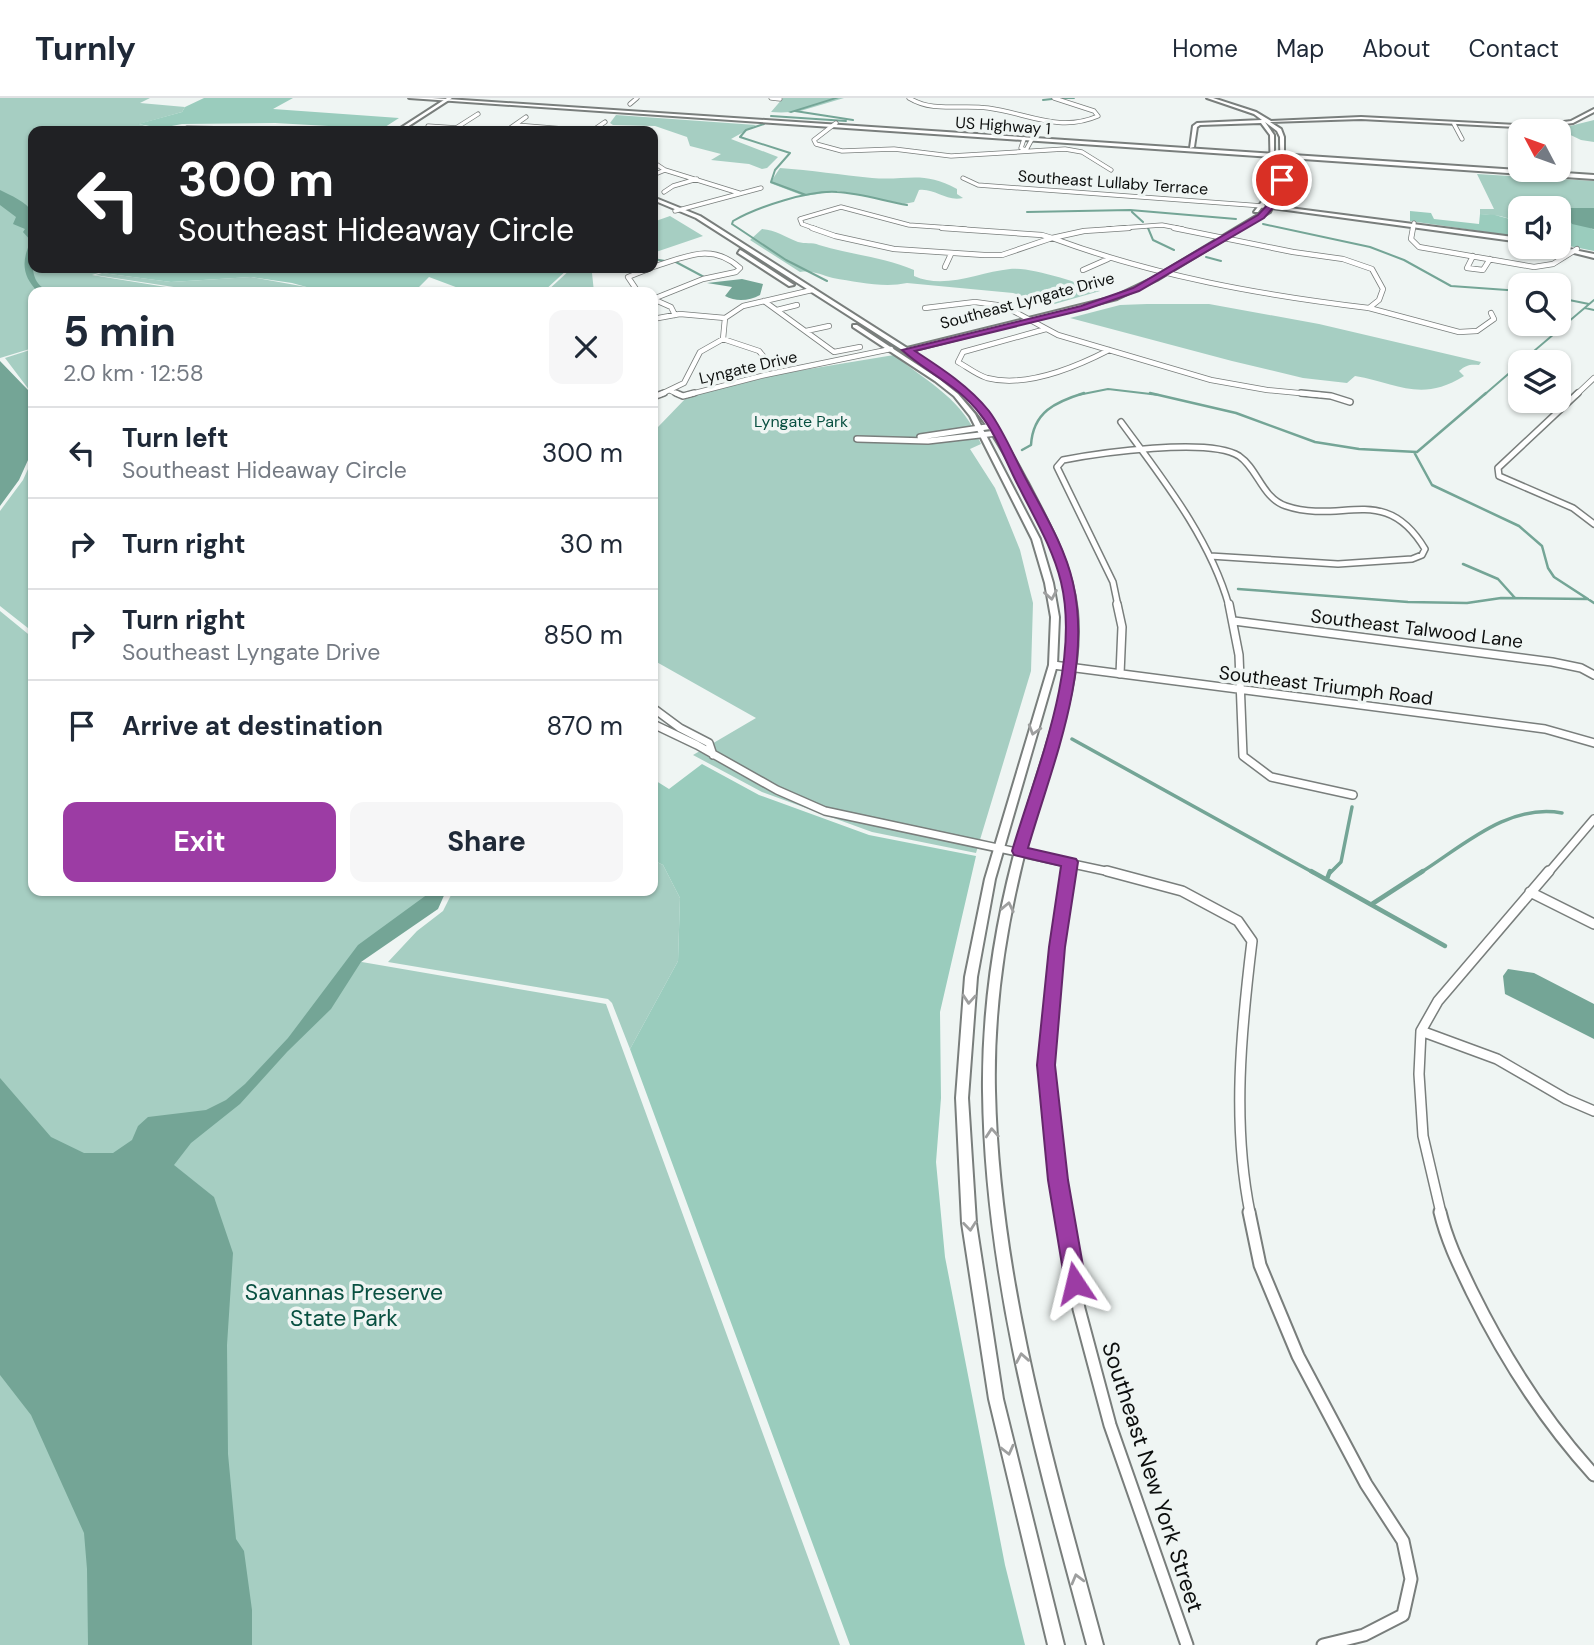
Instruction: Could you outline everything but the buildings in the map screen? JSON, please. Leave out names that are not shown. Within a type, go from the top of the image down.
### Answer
[{"type":"main road","name":"US Highway 1","points":[[411,98],[1192,146],[1272,154]]},
{"type":"main road","name":"US Highway 1","points":[[460,98],[629,106],[1024,139],[1508,168]]},
{"type":"main road","points":[[608,111],[629,106]]},
{"type":"main road","points":[[1024,139],[1042,137]]},
{"type":"main road","name":"US Highway 1","points":[[1282,154],[1508,169]]},
{"type":"main road","name":"US Highway 1","points":[[1572,173],[1594,175]]},
{"type":"main road","name":"US Highway 1","points":[[1572,173],[1594,175]]},
{"type":"street","points":[[629,106],[637,98]]},
{"type":"street","points":[[771,98],[780,99]]},
{"type":"street","points":[[909,98],[919,104],[934,107],[991,108],[1055,123],[1084,121],[1098,116],[1094,111],[1054,98]]},
{"type":"street","points":[[1200,98],[1262,121],[1272,134],[1272,191],[1263,206],[1508,237]]},
{"type":"street","points":[[1209,98],[1271,121],[1281,134],[1280,192],[1271,207]]},
{"type":"street","points":[[397,126],[443,99]]},
{"type":"street","points":[[405,126],[443,99]]},
{"type":"street","points":[[1572,121],[1594,110]]},
{"type":"street","points":[[459,126],[478,114]]},
{"type":"street","points":[[516,125],[526,117]]},
{"type":"street","points":[[1192,146],[1195,126],[1199,124],[1361,118],[1508,127]]},
{"type":"street","points":[[598,126],[605,122]]},
{"type":"street","points":[[837,124],[834,132],[814,140],[816,144],[842,152],[894,149],[952,156],[1026,150],[1074,150],[1111,170]]},
{"type":"street","points":[[1454,124],[1462,139]]},
{"type":"street","points":[[516,125],[540,126]]},
{"type":"street","points":[[1024,139],[1021,148],[1026,150]]},
{"type":"street","points":[[1026,150],[1032,139]]},
{"type":"street","points":[[658,165],[665,170],[739,193]]},
{"type":"street","points":[[658,173],[665,170]]},
{"type":"street","name":"Southeast Lullaby Terrace","points":[[963,178],[978,185],[1263,206]]},
{"type":"street","points":[[664,192],[673,186],[697,179]]},
{"type":"street","points":[[679,211],[761,188]]},
{"type":"street","points":[[658,203],[679,211],[968,394],[995,429],[1050,536],[1067,580],[1073,614],[1069,668],[1056,725],[1019,851],[995,970],[989,1091],[997,1214],[1027,1388],[1095,1645]]},
{"type":"street","name":"Southeast Lyngate Drive","points":[[1028,319],[1107,296],[1219,236],[1263,206]]},
{"type":"street","points":[[1369,309],[1379,300],[1383,289],[1372,269],[1343,259],[1293,253],[1177,226],[1146,224],[1084,231],[1053,237],[1002,255],[951,254],[866,244],[802,224],[800,219],[841,207],[909,225],[1053,237],[1108,259],[1164,274],[1242,292],[1369,309],[1460,332],[1477,331],[1494,319],[1491,313]]},
{"type":"street","name":"Southeast Lyngate Drive","points":[[899,349],[1115,298],[1164,274],[1271,207]]},
{"type":"street","points":[[1414,224],[1412,242],[1419,247],[1540,268],[1556,265],[1575,250]]},
{"type":"street","points":[[1571,249],[1575,250]]},
{"type":"street","points":[[1571,249],[1594,255]]},
{"type":"street","points":[[658,266],[693,253],[710,252],[724,256],[740,268],[736,272],[699,281],[658,297]]},
{"type":"street","points":[[945,267],[951,254]]},
{"type":"street","points":[[1473,256],[1467,268],[1474,271],[1483,270],[1490,259]]},
{"type":"street","points":[[1083,270],[1108,259]]},
{"type":"street","points":[[634,287],[628,277],[639,273]]},
{"type":"street","points":[[658,318],[675,315],[725,318],[733,312],[810,293]]},
{"type":"street","points":[[658,301],[671,307],[675,315]]},
{"type":"street","points":[[925,308],[975,302],[992,303],[1004,306],[1046,329],[1220,382],[1331,396],[1350,402]]},
{"type":"street","points":[[766,303],[834,352],[860,347]]},
{"type":"street","points":[[777,310],[797,305]]},
{"type":"street","points":[[723,338],[725,318]]},
{"type":"street","points":[[806,331],[829,326]]},
{"type":"street","points":[[1046,329],[963,352],[958,362],[984,378],[1012,381],[1094,359],[1109,350]]},
{"type":"street","points":[[723,338],[759,351],[769,363]]},
{"type":"street","points":[[658,395],[684,383],[700,352],[723,338]]},
{"type":"street","points":[[899,349],[956,395],[979,428],[1036,539],[1049,583],[1055,617],[1054,665],[989,879],[971,976],[962,1098],[969,1223],[996,1399],[1056,1645]]},
{"type":"street","name":"Lyngate Drive","points":[[671,391],[683,396],[778,372],[831,362],[860,361],[899,349]]},
{"type":"street","points":[[1593,521],[1562,503],[1512,483],[1499,475],[1498,468],[1594,378]]},
{"type":"street","points":[[1121,422],[1210,556],[1234,621],[1242,690],[1243,756],[1272,776],[1353,795]]},
{"type":"street","points":[[914,439],[979,428],[995,429]]},
{"type":"street","points":[[857,439],[928,441],[983,435],[995,429]]},
{"type":"street","points":[[954,432],[959,438]]},
{"type":"street","points":[[1121,674],[1122,627],[1113,582],[1057,467],[1063,460],[1204,448],[1222,450],[1237,455],[1274,501],[1304,510],[1373,508],[1390,513],[1405,522],[1421,538],[1425,549],[1422,555],[1412,559],[1338,564],[1210,556]]},
{"type":"street","name":"Southeast Talwood Lane","points":[[1234,621],[1552,662],[1581,668],[1594,675]]},
{"type":"street","name":"Southeast Triumph Road","points":[[1054,665],[1545,729],[1594,743]]},
{"type":"street","points":[[658,711],[680,728],[709,743],[713,755]]},
{"type":"street","points":[[658,717],[662,714]]},
{"type":"street","points":[[658,724],[790,798],[825,811],[1142,878],[1182,891],[1238,921],[1252,941],[1244,1004],[1240,1096],[1241,1170],[1260,1265],[1298,1356],[1366,1485],[1403,1541],[1411,1579],[1403,1615],[1364,1635],[1323,1645]]},
{"type":"street","points":[[1592,824],[1530,891],[1438,1001],[1421,1031],[1419,1074],[1423,1136],[1447,1240],[1497,1343],[1556,1433],[1594,1475]]},
{"type":"street","name":"Southeast New York Street","points":[[1070,862],[1057,947],[1046,1065],[1058,1180],[1079,1309],[1111,1425],[1187,1645]]},
{"type":"street","points":[[1530,891],[1594,924]]},
{"type":"street","points":[[1421,1031],[1497,1059],[1566,1099],[1594,1111]]},
{"type":"green space","points":[[0,98],[150,98],[140,103],[185,107],[182,112],[139,124],[146,126],[28,126],[28,273],[99,273],[92,275],[166,287],[28,287],[28,350],[0,358]]},
{"type":"green space","points":[[783,98],[844,98],[797,112],[771,112]]},
{"type":"green space","points":[[616,115],[756,125],[731,139],[778,157],[767,168],[762,169],[749,164],[711,160],[721,154],[690,146],[687,137],[658,126],[610,123]]},
{"type":"green space","points":[[1594,120],[1594,142],[1572,136],[1572,126]]},
{"type":"green space","points":[[780,168],[884,179],[924,178],[957,189],[957,194],[963,198],[951,198],[925,190],[919,190],[914,202],[904,204],[839,191],[804,196],[770,183]]},
{"type":"green space","points":[[1477,174],[1508,176],[1508,182],[1594,181],[1594,230],[1575,218],[1571,220],[1571,196],[1508,196],[1508,218],[1480,214],[1480,209],[1494,209]]},
{"type":"green space","points":[[670,216],[703,236],[658,251],[658,220]]},
{"type":"green space","points":[[762,229],[798,242],[903,266],[914,270],[914,276],[926,280],[950,281],[1019,269],[1055,276],[1100,291],[1051,305],[1013,293],[907,283],[870,284],[813,272],[800,272],[750,240]]},
{"type":"green space","points":[[102,273],[171,282],[251,277],[306,287],[174,287],[95,275]]},
{"type":"green space","points":[[567,273],[592,273],[593,287],[551,287]]},
{"type":"green space","points":[[1209,304],[1319,324],[1481,362],[1479,365],[1464,367],[1459,371],[1464,376],[1435,388],[1409,389],[1355,376],[1347,383],[1303,378],[1070,318],[1120,305]]},
{"type":"green space","points":[[28,351],[28,388],[5,358]]},
{"type":"green space","name":"Lyngate Park","points":[[894,355],[955,403],[981,444],[970,449],[995,488],[1020,550],[1033,603],[1031,671],[976,853],[872,832],[762,792],[693,755],[756,718],[658,663],[658,427],[687,397],[779,374]]},
{"type":"green space","points":[[28,469],[28,628],[0,606],[0,511]]},
{"type":"green space","name":"Savannas Preserve State Park","points":[[0,611],[28,634],[28,896],[431,896],[356,961],[606,1004],[840,1645],[0,1645]]},
{"type":"green space","points":[[658,862],[663,865],[680,898],[678,961],[630,1049],[608,999],[388,962],[417,931],[443,911],[450,896],[658,896]]},
{"type":"shaded area","points":[[204,98],[293,98],[273,109],[399,118],[387,126],[275,123],[172,126],[138,124],[182,112],[185,107]]},
{"type":"shaded area","points":[[0,190],[28,206],[28,238],[23,232],[25,229],[13,224],[16,217],[0,205]]},
{"type":"shaded area","points":[[1571,208],[1594,208],[1594,229],[1572,224]]},
{"type":"shaded area","points":[[1410,211],[1431,213],[1434,219],[1479,224],[1480,214],[1495,215],[1508,218],[1508,235],[1410,221]]},
{"type":"shaded area","points":[[1575,218],[1594,230],[1594,251],[1571,246],[1571,220]]},
{"type":"shaded area","points":[[28,249],[28,273],[34,273],[42,287],[34,287],[26,274]]},
{"type":"shaded area","points":[[102,273],[564,273],[548,287],[456,287],[429,277],[419,287],[306,287],[251,277],[171,282]]},
{"type":"shaded area","points":[[742,279],[763,284],[760,295],[738,300],[725,296],[732,287],[707,283]]},
{"type":"shaded area","points":[[0,361],[28,390],[28,460],[19,480],[0,506]]},
{"type":"shaded area","points":[[702,764],[759,795],[869,835],[976,856],[940,1012],[941,1098],[936,1162],[945,1257],[1005,1565],[1025,1645],[850,1645],[630,1049],[678,961],[680,898],[663,865],[658,862],[658,782],[669,789]]},
{"type":"shaded area","points":[[425,896],[444,896],[438,909],[361,962],[331,1009],[240,1104],[191,1143],[174,1165],[214,1197],[233,1253],[227,1345],[228,1454],[236,1539],[244,1551],[252,1610],[252,1645],[88,1645],[84,1533],[31,1415],[0,1375],[0,1078],[51,1137],[84,1153],[113,1153],[132,1140],[138,1126],[148,1117],[206,1110],[226,1100],[245,1084],[288,1038],[358,945]]},
{"type":"shaded area","points":[[1508,969],[1534,973],[1594,1004],[1594,1039],[1505,994],[1503,976]]},
{"type":"waterway","points":[[790,112],[837,98]]},
{"type":"waterway","points":[[1060,98],[1074,98]]},
{"type":"waterway","points":[[1043,100],[1052,99]]},
{"type":"waterway","points":[[795,111],[853,120]]},
{"type":"waterway","points":[[771,116],[846,121]]},
{"type":"waterway","points":[[764,124],[746,130],[740,137],[790,153],[775,170],[771,182],[806,195]]},
{"type":"waterway","points":[[827,281],[786,260],[732,224],[733,221],[755,210],[825,192],[854,194],[907,205]]},
{"type":"waterway","points":[[1027,212],[1130,210],[1236,219]]},
{"type":"waterway","points":[[1132,212],[1143,222]]},
{"type":"waterway","points":[[1263,224],[1370,247],[1404,260],[1451,286],[1508,290]]},
{"type":"waterway","points":[[1148,228],[1153,240],[1174,250]]},
{"type":"waterway","points":[[1206,257],[1221,261]]},
{"type":"waterway","points":[[658,260],[665,261]]},
{"type":"waterway","points":[[674,261],[704,277]]},
{"type":"waterway","points":[[1571,300],[1589,304]]},
{"type":"waterway","points":[[1535,350],[1594,300]]},
{"type":"waterway","points":[[1585,308],[1594,310]]},
{"type":"waterway","points":[[1484,395],[1508,374]]},
{"type":"waterway","points":[[1079,395],[1108,389],[1158,395]]},
{"type":"waterway","points":[[1079,395],[1084,393]]},
{"type":"waterway","points":[[1150,393],[1158,395]]},
{"type":"waterway","points":[[1158,395],[1236,413],[1315,442],[1359,449],[1417,452],[1486,393]]},
{"type":"waterway","points":[[1022,450],[1031,445],[1036,424],[1047,410],[1079,395]]},
{"type":"waterway","points":[[1414,452],[1432,485],[1519,526],[1542,546],[1548,568],[1554,577],[1588,599]]},
{"type":"waterway","points":[[1463,564],[1498,579],[1515,598]]},
{"type":"waterway","points":[[1238,589],[1408,602],[1467,603],[1501,598],[1588,599]]},
{"type":"waterway","points":[[1588,599],[1594,603]]},
{"type":"waterway","points":[[1072,739],[1314,873]]},
{"type":"waterway","points":[[1330,873],[1341,862],[1352,807]]},
{"type":"waterway","points":[[1420,873],[1505,820],[1523,814],[1562,813]]},
{"type":"waterway","points":[[1311,871],[1445,946]]},
{"type":"waterway","points":[[1327,879],[1330,871]]},
{"type":"waterway","points":[[1372,904],[1423,871]]},
{"type":"route","points":[[1075,1283],[1058,1180],[1046,1065],[1057,947],[1070,862],[1019,851],[1056,725],[1069,668],[1073,614],[1067,580],[1050,536],[985,413],[950,379],[907,350],[1084,307],[1136,290],[1268,211],[1280,192],[1282,180]]}]
